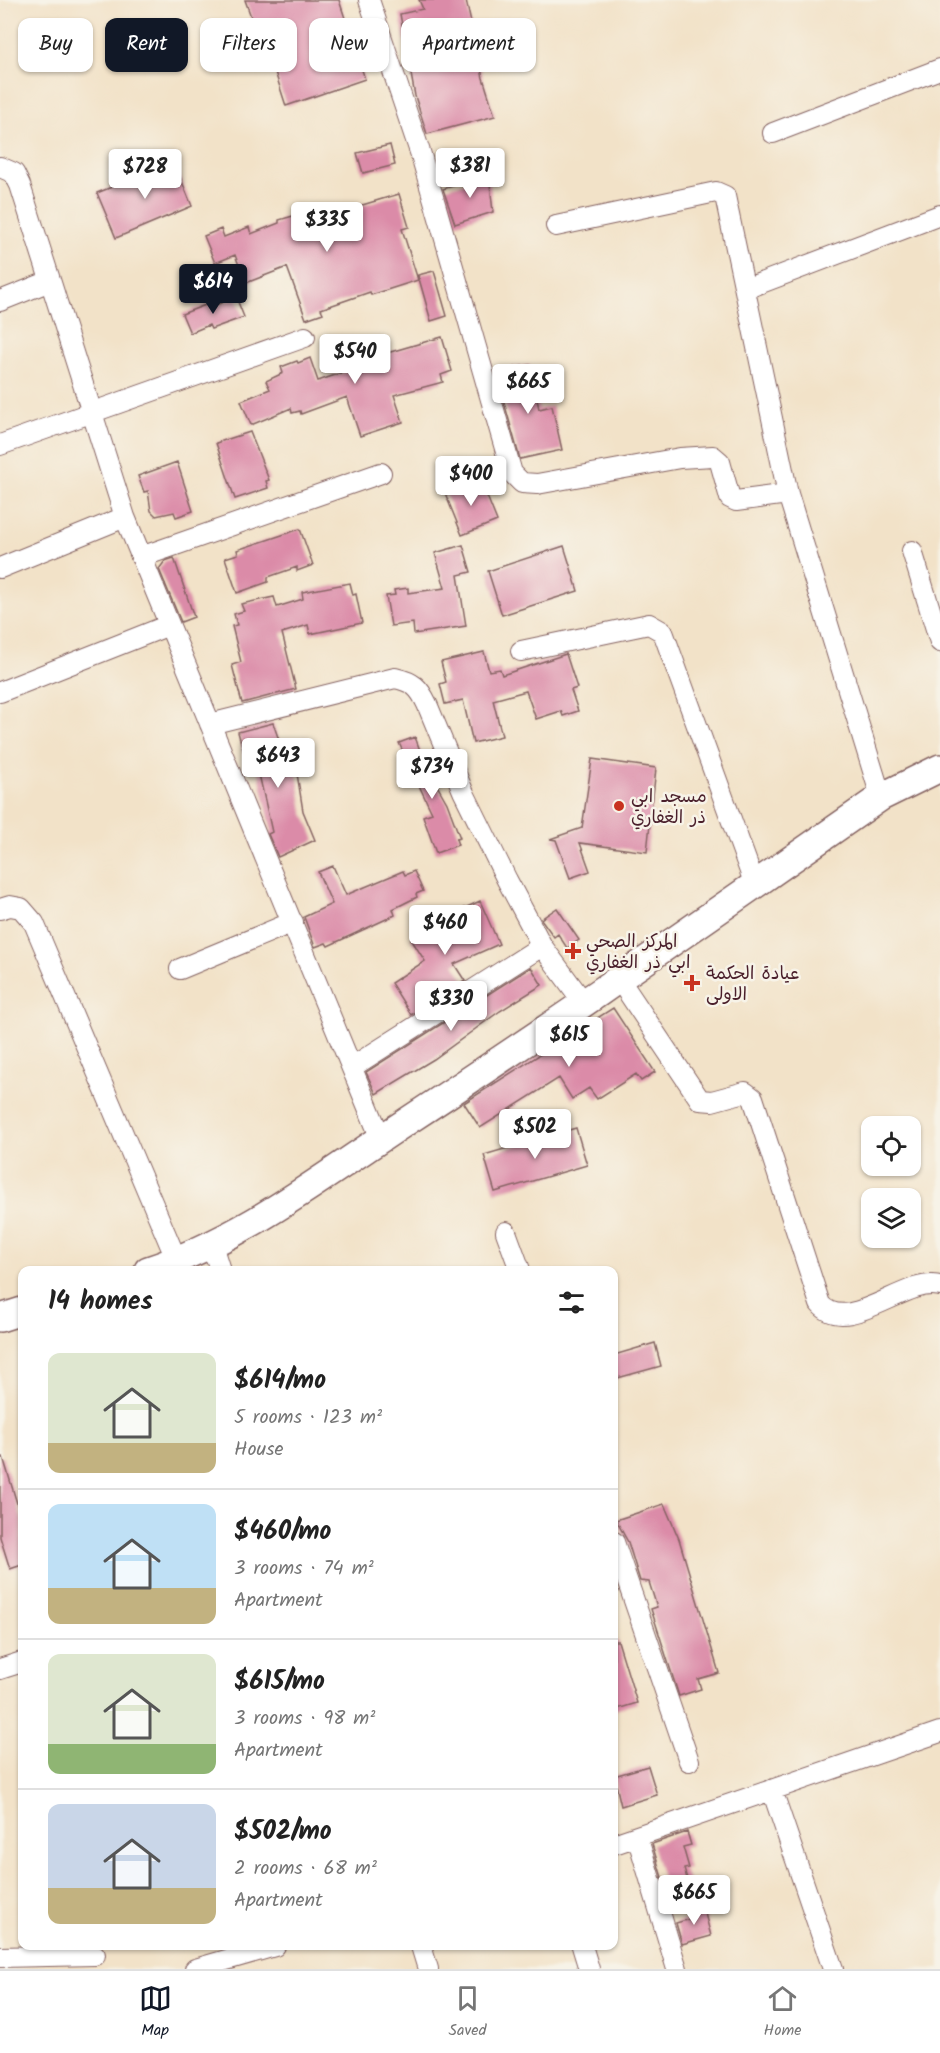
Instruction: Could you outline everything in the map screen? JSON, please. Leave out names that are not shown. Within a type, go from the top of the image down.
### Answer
[{"type":"street","points":[[369,0],[421,155],[512,473],[522,483],[537,484],[680,458],[713,456],[720,462],[730,498],[736,501],[788,494]]},
{"type":"street","points":[[773,133],[940,69]]},
{"type":"street","points":[[0,167],[14,173],[20,185],[125,517],[381,1139]]},
{"type":"street","points":[[556,226],[721,193],[725,196],[788,494],[881,797]]},
{"type":"street","points":[[745,289],[940,215]]},
{"type":"street","points":[[0,301],[50,281]]},
{"type":"street","points":[[0,445],[305,337]]},
{"type":"street","points":[[141,557],[381,473]]},
{"type":"street","points":[[0,568],[125,517]]},
{"type":"street","points":[[912,551],[940,642]]},
{"type":"street","points":[[521,651],[649,624],[663,632],[755,885]]},
{"type":"street","points":[[0,692],[169,625]]},
{"type":"street","points":[[210,723],[395,678],[412,682],[420,690],[427,704],[463,791],[542,946],[584,1003]]},
{"type":"street","points":[[161,1266],[212,1245],[280,1208],[584,1003],[881,797],[940,768]]},
{"type":"street","points":[[0,909],[21,908],[28,913],[34,923],[177,1261]]},
{"type":"street","points":[[180,969],[293,922]]},
{"type":"street","points":[[352,1067],[542,946]]},
{"type":"street","points":[[619,979],[700,1100],[712,1101],[745,1092],[753,1098],[820,1304],[827,1312],[838,1315],[856,1311],[925,1286],[940,1286]]},
{"type":"street","points":[[506,1232],[519,1266]]},
{"type":"street","points":[[212,1245],[219,1266]]},
{"type":"street","points":[[0,1318],[18,1312]]},
{"type":"street","points":[[618,1554],[689,1761]]},
{"type":"street","points":[[0,1669],[18,1663]]},
{"type":"street","points":[[618,1843],[940,1732]]},
{"type":"street","points":[[772,1790],[833,1969]]},
{"type":"street","points":[[637,1836],[677,1969]]},
{"type":"street","points":[[195,1969],[261,1950]]},
{"type":"street","points":[[422,1950],[428,1969]]},
{"type":"street","points":[[583,1950],[589,1969]]},
{"type":"street","points":[[0,1957],[95,1955]]},
{"type":"building","points":[[245,0],[339,0],[345,18],[309,18],[309,72],[363,72],[365,79],[286,106],[275,72],[297,72],[297,18],[251,18]]},
{"type":"building","points":[[419,0],[466,0],[470,18],[401,19],[400,14],[423,9]]},
{"type":"building","points":[[411,72],[482,72],[495,116],[427,134],[415,96]]},
{"type":"building","points":[[390,145],[395,165],[363,173],[357,153]]},
{"type":"building","points":[[174,162],[192,206],[116,238],[97,193]]},
{"type":"building","points":[[489,175],[493,212],[455,224],[443,189]]},
{"type":"building","points":[[399,194],[409,227],[402,229],[418,280],[371,295],[370,292],[321,309],[323,313],[306,319],[287,267],[246,283],[235,255],[215,263],[204,236],[221,229],[224,237],[249,227],[251,234],[279,223],[279,220],[317,209],[319,218]]},
{"type":"building","points":[[434,271],[447,316],[431,321],[418,275]]},
{"type":"building","points":[[236,297],[244,317],[211,329],[209,325],[190,333],[182,314],[216,301],[218,304]]},
{"type":"building","points":[[442,337],[452,371],[441,375],[443,382],[394,395],[403,422],[360,436],[347,397],[301,414],[300,411],[292,413],[291,408],[251,425],[241,401],[270,389],[266,381],[283,373],[281,367],[297,361],[298,363],[310,358],[318,381],[347,371],[346,369],[352,367],[349,359],[355,358],[354,354],[377,346],[380,355]]},
{"type":"building","points":[[530,365],[539,409],[552,406],[562,450],[520,459],[497,377],[512,374],[511,368]]},
{"type":"building","points":[[250,432],[269,480],[266,481],[268,488],[235,499],[216,443]]},
{"type":"building","points":[[177,462],[193,511],[176,517],[174,512],[156,516],[151,511],[148,491],[144,492],[138,476]]},
{"type":"building","points":[[480,479],[497,521],[462,535],[445,493]]},
{"type":"building","points":[[300,529],[313,565],[297,571],[297,567],[268,577],[268,582],[237,593],[225,558],[238,554],[237,550]]},
{"type":"building","points":[[463,545],[471,572],[458,575],[466,626],[414,634],[413,623],[391,626],[386,596],[395,595],[394,590],[408,588],[408,593],[445,588],[435,553]]},
{"type":"building","points":[[564,546],[578,591],[502,615],[488,571]]},
{"type":"building","points":[[174,558],[194,617],[181,622],[159,569],[165,561]]},
{"type":"building","points":[[350,583],[353,595],[356,594],[362,623],[310,634],[308,625],[282,633],[296,689],[242,703],[232,665],[241,662],[232,626],[237,625],[234,614],[244,611],[241,604],[274,597],[277,607],[303,599],[302,592]]},
{"type":"building","points":[[484,652],[489,671],[500,669],[502,675],[566,654],[577,688],[571,690],[578,711],[563,716],[561,711],[536,719],[526,691],[493,700],[502,736],[473,743],[463,700],[445,704],[440,684],[446,682],[441,662]]},
{"type":"building","points":[[273,723],[287,763],[295,761],[303,811],[315,840],[278,857],[268,834],[272,832],[257,765],[248,768],[238,732]]},
{"type":"building","points":[[415,737],[425,764],[447,803],[460,838],[456,839],[458,845],[436,853],[423,816],[432,813],[399,743]]},
{"type":"building","name":"مسجد ابي ذر الغفاري","points":[[592,759],[656,768],[647,852],[580,843],[590,871],[570,878],[556,840],[550,839],[582,828]]},
{"type":"building","points":[[333,866],[346,895],[403,871],[405,875],[414,871],[423,891],[416,894],[417,897],[393,909],[395,915],[328,946],[326,943],[315,947],[304,917],[332,904],[318,872]]},
{"type":"building","points":[[480,901],[499,944],[454,964],[465,981],[411,1015],[391,983],[425,961],[411,939],[445,917]]},
{"type":"building","points":[[557,908],[579,940],[567,948],[558,934],[554,937],[541,919]]},
{"type":"building","points":[[531,967],[542,985],[500,1011],[434,1059],[376,1094],[366,1072]]},
{"type":"building","points":[[613,1008],[655,1072],[641,1081],[636,1074],[597,1099],[589,1088],[572,1099],[559,1078],[480,1128],[464,1103]]},
{"type":"building","points":[[576,1128],[587,1165],[495,1192],[484,1155]]},
{"type":"building","points":[[655,1343],[661,1366],[618,1378],[618,1354]]},
{"type":"building","points":[[3,1457],[18,1507],[18,1566],[10,1569],[0,1537],[0,1458]]},
{"type":"building","points":[[664,1504],[679,1539],[719,1673],[698,1679],[701,1689],[679,1696],[651,1609],[657,1607],[649,1582],[640,1581],[628,1542],[618,1519]]},
{"type":"building","points":[[618,1641],[637,1703],[618,1709]]},
{"type":"building","points":[[648,1766],[657,1795],[621,1806],[618,1775]]},
{"type":"building","points":[[687,1832],[691,1845],[683,1847],[689,1868],[684,1869],[689,1885],[666,1891],[652,1844]]},
{"type":"building","points":[[703,1906],[711,1936],[682,1944],[676,1923],[690,1919],[688,1910]]},
{"type":"place","name":"مسجد ابي ذر الغفاري","points":[[619,806]]},
{"type":"place","name":"المركز الصحي ابي ذر الغفاري","points":[[573,951]]},
{"type":"place","name":"عيادة الحكمة الاولى","points":[[692,983]]}]
